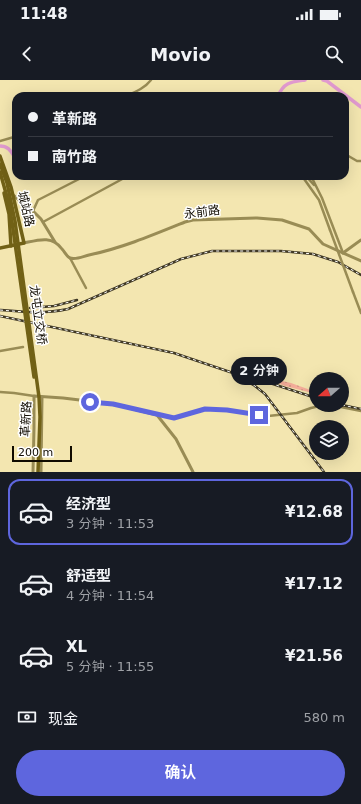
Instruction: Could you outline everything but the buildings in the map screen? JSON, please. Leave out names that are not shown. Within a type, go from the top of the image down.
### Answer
[{"type":"main road","name":"城站路","points":[[0,156],[13,195],[24,243]]},
{"type":"main road","name":"龙屯立交桥","points":[[0,163],[7,183],[14,216],[38,383],[40,417],[37,472]]},
{"type":"main road","name":"龙屯立交桥","points":[[0,172],[9,204],[12,222],[36,393],[38,419],[37,472]]},
{"type":"main road","name":"城站路","points":[[0,179],[9,214],[11,246]]},
{"type":"main road","points":[[0,248],[24,243]]},
{"type":"street","points":[[135,92],[148,84],[150,80]]},
{"type":"street","points":[[0,141],[12,138]]},
{"type":"street","points":[[349,156],[361,161]]},
{"type":"street","points":[[33,211],[38,200],[77,180]]},
{"type":"street","points":[[43,222],[120,180]]},
{"type":"street","points":[[305,180],[319,200],[361,313]]},
{"type":"street","points":[[310,180],[317,188]]},
{"type":"street","points":[[313,180],[343,253],[361,240]]},
{"type":"street","points":[[13,195],[33,211],[43,222],[55,242],[70,258],[86,288]]},
{"type":"street","name":"永前路","points":[[70,258],[106,251],[130,244],[193,220],[257,218],[282,220],[309,229],[323,244],[361,261]]},
{"type":"street","points":[[24,243],[43,239],[49,239],[55,242]]},
{"type":"street","points":[[0,351],[23,347]]},
{"type":"street","points":[[0,392],[34,396]]},
{"type":"street","name":"革新路","points":[[37,472],[34,428],[34,396],[113,404],[157,415]]},
{"type":"street","name":"革新路","points":[[37,472],[42,397]]},
{"type":"street","points":[[157,415],[174,418],[205,409],[227,410],[268,416],[297,413],[324,405],[361,411]]},
{"type":"street","points":[[157,415],[176,439],[193,472]]},
{"type":"shaded area","points":[[260,376],[291,383],[309,389],[309,392],[285,386]]},
{"type":"waterway","points":[[280,92],[285,85],[296,81],[305,80]]},
{"type":"waterway","points":[[323,80],[327,81],[341,92]]},
{"type":"waterway","points":[[349,98],[361,107]]},
{"type":"waterway","points":[[0,146],[8,148],[12,153]]},
{"type":"railway","points":[[0,310],[42,312],[68,309],[181,259],[212,251],[281,251],[313,254],[338,262],[361,275]]},
{"type":"railway","points":[[30,308],[54,306],[77,300]]},
{"type":"railway","points":[[0,316],[174,353],[233,373],[255,386],[265,394],[324,472]]},
{"type":"railway","points":[[242,374],[309,396]]},
{"type":"railway","points":[[349,406],[361,409]]},
{"type":"route","points":[[90,402],[113,404],[174,418],[205,409],[227,410],[259,415]]}]
